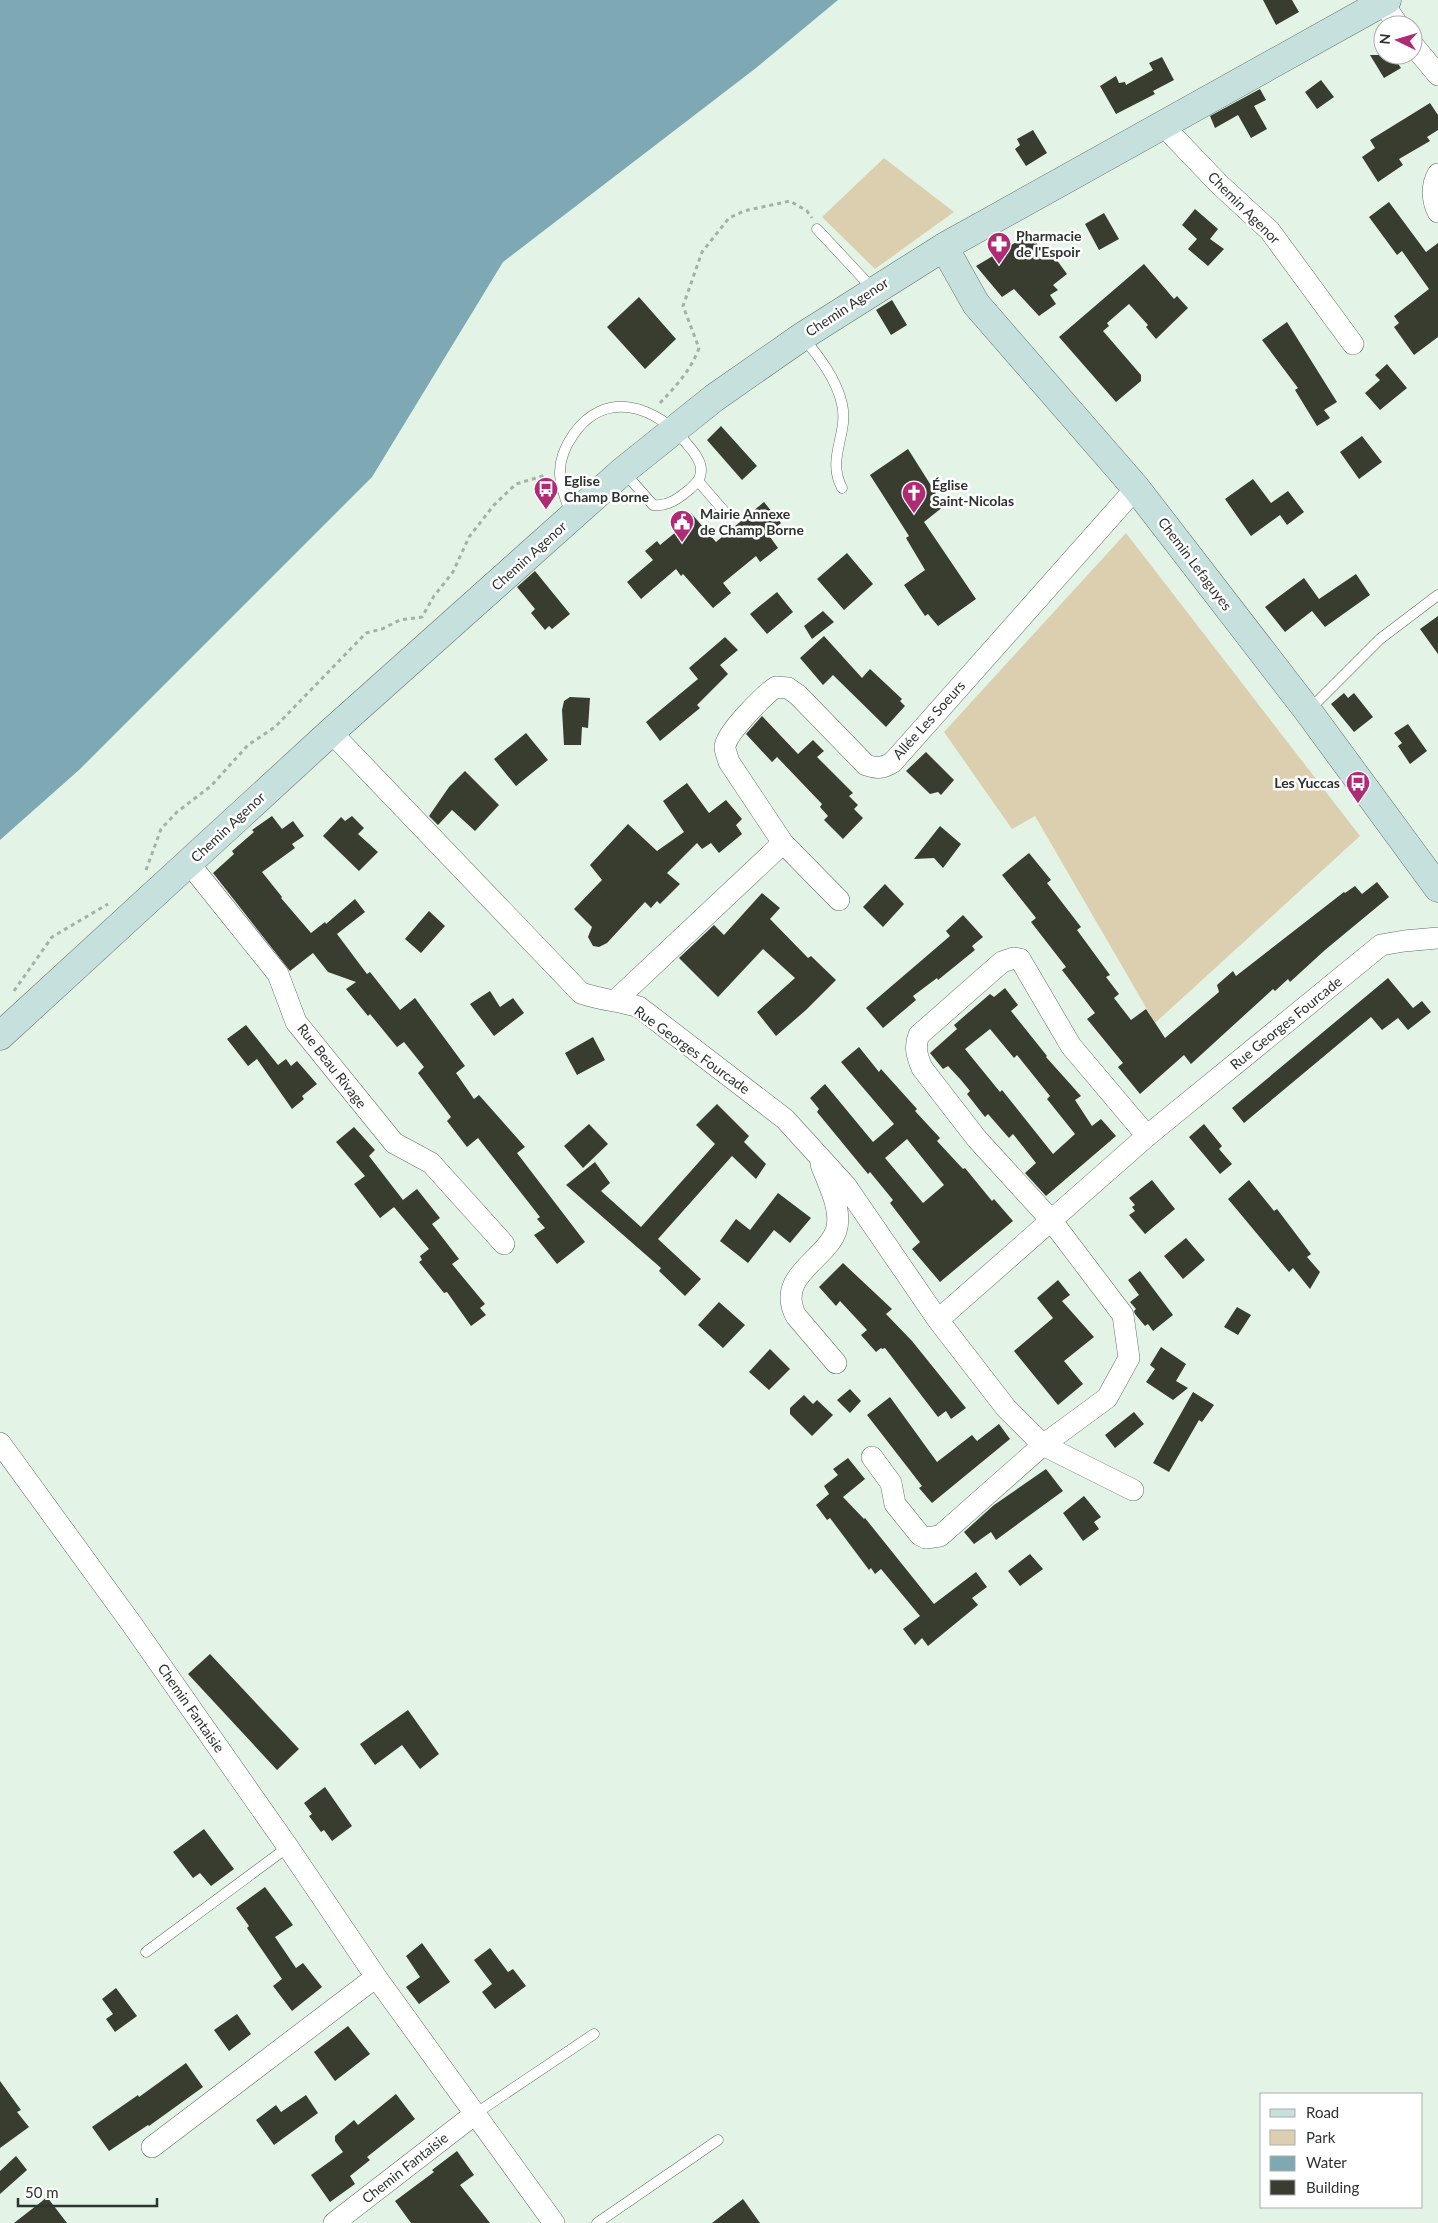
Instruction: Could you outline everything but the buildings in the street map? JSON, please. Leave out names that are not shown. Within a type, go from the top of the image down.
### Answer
[{"type":"main road","name":"Chemin Agenor","points":[[0,1036],[331,732],[623,471],[714,398],[803,336],[944,247],[1385,1]]},
{"type":"main road","name":"Chemin Lefaguyes","points":[[944,247],[976,304],[1136,488],[1308,711],[1438,888]]},
{"type":"street","points":[[1385,1],[1393,15]]},
{"type":"street","points":[[1423,57],[1438,75]]},
{"type":"street","name":"Chemin Agenor","points":[[1167,123],[1174,136],[1219,184],[1270,231],[1353,344]]},
{"type":"street","points":[[1438,174],[1433,192],[1433,203],[1438,212]]},
{"type":"street","name":"Allée Les Soeurs","points":[[839,900],[783,843],[729,762],[725,747],[728,737],[763,695],[776,686],[788,688],[798,694],[866,765],[873,768],[885,768],[1136,488]]},
{"type":"street","name":"Rue Georges Fourcade","points":[[331,732],[582,993],[601,1000],[616,1000],[639,1007],[785,1118],[846,1186],[938,1320],[1006,1408],[1043,1445],[1133,1490]]},
{"type":"street","points":[[616,1000],[783,843]]},
{"type":"street","name":"Rue Beau Rivage","points":[[187,865],[196,872],[278,974],[296,1022],[394,1143],[431,1163],[504,1244]]},
{"type":"street","name":"Rue Georges Fourcade","points":[[938,1320],[1147,1136],[1381,945],[1438,938]]},
{"type":"street","points":[[872,1457],[891,1484],[895,1504],[920,1535],[926,1538],[940,1536],[1043,1445],[1107,1398],[1129,1358],[1123,1315],[1050,1220],[977,1139],[922,1068],[916,1055],[916,1043],[920,1035],[1002,962],[1014,958],[1020,959],[1071,1046],[1147,1136]]},
{"type":"street","points":[[819,1156],[838,1212],[836,1230],[830,1243],[802,1269],[793,1290],[792,1309],[836,1363]]},
{"type":"street","name":"Chemin Fantaisie","points":[[0,1442],[131,1623],[288,1847],[376,1977],[554,2223]]},
{"type":"street","points":[[152,2147],[376,1977]]},
{"type":"street","name":"Chemin Fantaisie","points":[[334,2223],[475,2114]]},
{"type":"lane","points":[[818,229],[874,290]]},
{"type":"lane","points":[[803,336],[825,365],[843,405],[843,421],[835,462],[837,478],[842,488]]},
{"type":"lane","points":[[572,517],[561,489],[560,460],[568,442],[577,429],[601,411],[620,406],[635,407],[651,413],[676,429],[698,457],[701,469],[698,482],[667,504],[653,505],[623,471]]},
{"type":"lane","points":[[698,482],[724,511]]},
{"type":"lane","points":[[1308,711],[1380,639],[1438,595]]},
{"type":"lane","points":[[146,1952],[288,1847]]},
{"type":"lane","points":[[475,2114],[594,2034]]},
{"type":"lane","points":[[597,2223],[718,2140]]},
{"type":"path","points":[[651,413],[681,381],[695,359],[699,348],[683,306],[702,252],[729,218],[744,211],[790,201],[807,211],[818,229]]},
{"type":"path","points":[[144,874],[161,829],[177,812],[211,786],[248,745],[275,727],[366,633],[382,629],[400,620],[422,616],[434,596],[453,572],[469,537],[494,505],[516,484],[559,471]]},
{"type":"path","points":[[9,998],[52,937],[113,901]]},
{"type":"green space","points":[[884,158],[954,212],[875,269],[822,217]]},
{"type":"green space","points":[[1126,533],[1360,836],[1155,1023],[1035,816],[1012,829],[944,732]]},
{"type":"water","points":[[0,0],[838,0],[756,68],[503,262],[372,477],[79,770],[0,840]]},
{"type":"place","name":"Pharmacie de l'Espoir","points":[[999,265]]},
{"type":"place","name":"Eglise Champ Borne","points":[[546,510]]},
{"type":"place","name":"Église Saint-Nicolas","points":[[914,514]]},
{"type":"place","name":"Mairie Annexe de Champ Borne","points":[[682,543]]},
{"type":"place","name":"Les Yuccas","points":[[1358,804]]}]
